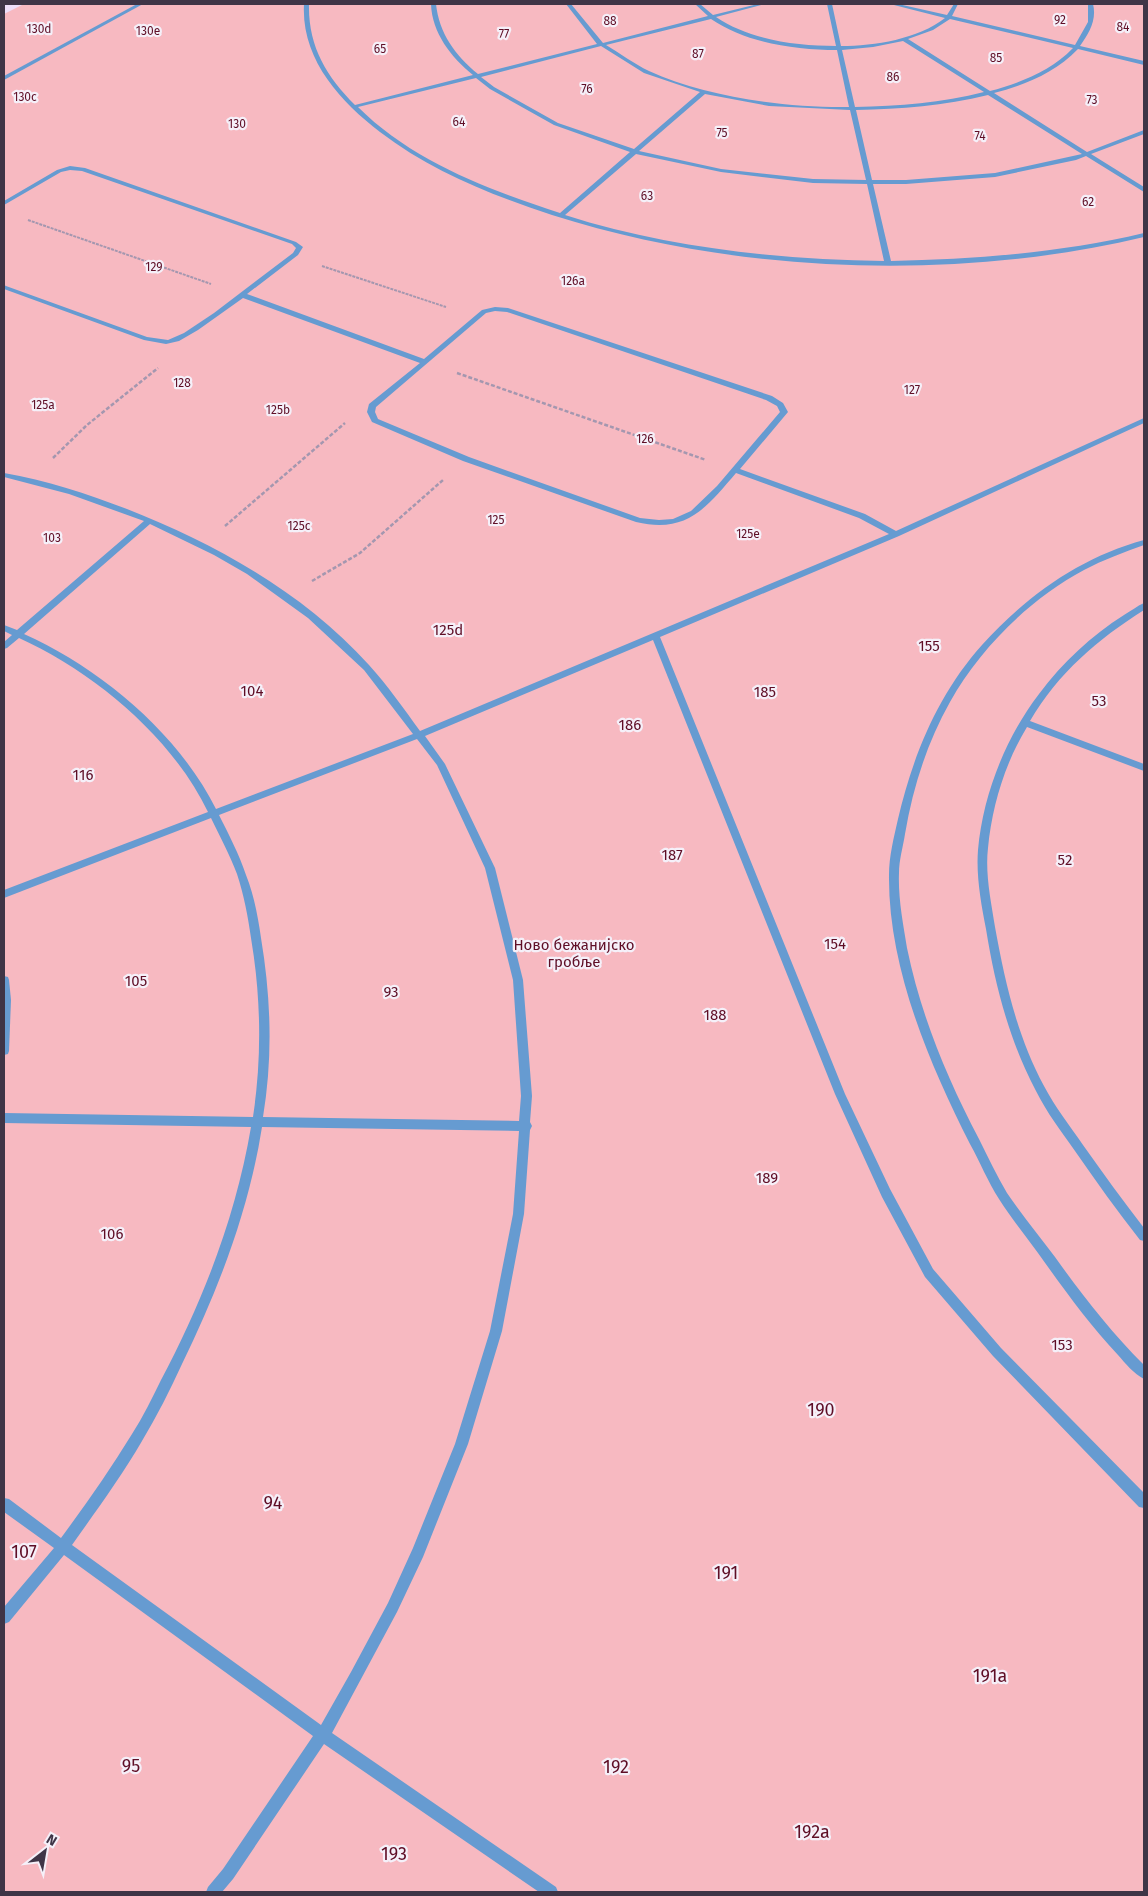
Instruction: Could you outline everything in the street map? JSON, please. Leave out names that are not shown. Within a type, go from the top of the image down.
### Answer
[{"type":"lane","points":[[4,78],[140,4]]},
{"type":"lane","points":[[306,4],[307,32],[316,57],[331,82],[353,107],[390,137],[437,166],[494,192],[560,216],[646,238],[740,254],[819,261],[888,264],[1000,260],[1104,245],[1144,235]]},
{"type":"lane","points":[[433,4],[440,31],[454,54],[476,76],[506,98],[542,118],[586,136],[635,152],[708,169],[788,179],[870,183],[948,180],[1022,170],[1088,154],[1144,132]]},
{"type":"lane","points":[[568,4],[574,17],[585,31],[601,45],[645,71],[706,92],[752,102],[802,108],[853,110],[926,106],[991,94],[1028,81],[1056,65],[1077,48],[1089,28],[1091,4]]},
{"type":"lane","points":[[697,4],[711,17],[735,30],[789,44],[839,48],[874,46],[905,40],[931,30],[948,17],[956,4]]},
{"type":"lane","points":[[353,107],[763,4]]},
{"type":"lane","points":[[829,4],[888,264]]},
{"type":"lane","points":[[892,4],[1144,63]]},
{"type":"lane","points":[[905,40],[1144,190]]},
{"type":"lane","points":[[560,216],[706,92]]},
{"type":"lane","points":[[4,203],[59,171],[70,168],[83,169],[286,239],[300,247],[293,256],[242,295],[182,338],[169,342],[146,339],[4,287]]},
{"type":"lane","points":[[242,295],[425,362]]},
{"type":"lane","points":[[495,309],[508,310],[769,398],[780,405],[784,412],[696,512],[680,520],[662,523],[638,520],[466,459],[375,420],[371,412],[372,406],[477,318],[484,311],[495,309]]},
{"type":"lane","points":[[4,894],[422,734],[896,534],[1144,420]]},
{"type":"lane","points":[[734,470],[862,516],[896,534]]},
{"type":"lane","points":[[4,475],[31,480],[85,496],[150,520],[203,545],[254,573],[287,596],[345,644],[386,687],[422,734],[453,786],[480,842],[501,904],[517,972],[525,1036],[527,1126],[520,1211],[504,1302],[478,1400],[440,1503],[390,1612],[323,1735],[228,1874],[213,1892]]},
{"type":"lane","points":[[4,646],[150,520]]},
{"type":"lane","points":[[1144,542],[1111,554],[1062,579],[1015,615],[976,655],[942,705],[918,757],[904,812],[894,870],[898,920],[906,969],[919,1020],[950,1094],[1003,1194],[1073,1293],[1132,1362],[1144,1373]]},
{"type":"lane","points":[[1142,1229],[1104,1186],[1050,1108],[1028,1062],[1000,982],[989,915],[983,849],[992,797],[1009,748],[1050,682],[1080,651],[1118,621],[1144,606]]},
{"type":"lane","points":[[4,628],[18,633],[66,659],[111,690],[150,725],[185,766],[215,812],[243,879],[261,955],[266,1039],[258,1120],[234,1227],[194,1329],[138,1436],[63,1546],[4,1617]]},
{"type":"lane","points":[[656,636],[840,1094],[886,1193],[929,1273],[997,1352],[1144,1502]]},
{"type":"lane","points":[[1024,722],[1144,768]]},
{"type":"lane","points":[[4,980],[6,1000],[4,1051]]},
{"type":"lane","points":[[4,1118],[258,1120],[527,1126]]},
{"type":"lane","points":[[4,1504],[323,1735],[552,1892]]},
{"type":"path","points":[[22,218],[242,295]]},
{"type":"path","points":[[293,256],[477,318]]},
{"type":"path","points":[[31,480],[87,426],[167,361],[170,357],[169,342]]},
{"type":"path","points":[[425,362],[734,470]]},
{"type":"path","points":[[203,545],[344,423],[371,412]]},
{"type":"path","points":[[287,596],[360,553],[466,459]]},
{"type":"green space","name":"Ново бежанијско гробље","points":[[24,4],[1144,4],[1144,1892],[4,1892],[4,14]]},
{"type":"park label","name":"92","points":[[1060,20]]},
{"type":"park label","name":"88","points":[[610,21]]},
{"type":"park label","name":"84","points":[[1123,27]]},
{"type":"park label","name":"130d","points":[[39,29]]},
{"type":"park label","name":"130e","points":[[148,31]]},
{"type":"park label","name":"77","points":[[504,34]]},
{"type":"park label","name":"65","points":[[380,49]]},
{"type":"park label","name":"87","points":[[698,54]]},
{"type":"park label","name":"85","points":[[996,58]]},
{"type":"park label","name":"86","points":[[893,77]]},
{"type":"park label","name":"76","points":[[587,89]]},
{"type":"park label","name":"130c","points":[[25,97]]},
{"type":"park label","name":"73","points":[[1092,100]]},
{"type":"park label","name":"64","points":[[459,122]]},
{"type":"park label","name":"130","points":[[237,124]]},
{"type":"park label","name":"75","points":[[722,133]]},
{"type":"park label","name":"74","points":[[980,136]]},
{"type":"park label","name":"63","points":[[647,196]]},
{"type":"park label","name":"62","points":[[1088,202]]},
{"type":"park label","name":"129","points":[[154,267]]},
{"type":"park label","name":"126a","points":[[573,281]]},
{"type":"park label","name":"128","points":[[182,383]]},
{"type":"park label","name":"127","points":[[912,390]]},
{"type":"park label","name":"125a","points":[[43,405]]},
{"type":"park label","name":"125b","points":[[278,410]]},
{"type":"park label","name":"126","points":[[645,439]]},
{"type":"park label","name":"125","points":[[496,520]]},
{"type":"park label","name":"125c","points":[[299,526]]},
{"type":"park label","name":"125e","points":[[748,534]]},
{"type":"park label","name":"103","points":[[52,538]]},
{"type":"park label","name":"125d","points":[[448,630]]},
{"type":"park label","name":"155","points":[[929,646]]},
{"type":"park label","name":"104","points":[[252,691]]},
{"type":"park label","name":"185","points":[[765,692]]},
{"type":"park label","name":"53","points":[[1099,701]]},
{"type":"park label","name":"186","points":[[630,725]]},
{"type":"park label","name":"116","points":[[83,775]]},
{"type":"park label","name":"187","points":[[672,855]]},
{"type":"park label","name":"52","points":[[1065,860]]},
{"type":"park label","name":"154","points":[[835,944]]},
{"type":"park label","name":"105","points":[[136,981]]},
{"type":"park label","name":"93","points":[[391,992]]},
{"type":"park label","name":"188","points":[[715,1015]]},
{"type":"park label","name":"189","points":[[767,1178]]},
{"type":"park label","name":"106","points":[[112,1234]]},
{"type":"park label","name":"153","points":[[1062,1345]]},
{"type":"park label","name":"190","points":[[821,1410]]},
{"type":"park label","name":"94","points":[[273,1503]]},
{"type":"park label","name":"107","points":[[24,1552]]},
{"type":"park label","name":"191","points":[[726,1573]]},
{"type":"park label","name":"191a","points":[[990,1676]]},
{"type":"park label","name":"95","points":[[131,1766]]},
{"type":"park label","name":"192","points":[[616,1767]]},
{"type":"park label","name":"192а","points":[[812,1832]]},
{"type":"park label","name":"193","points":[[394,1854]]}]
